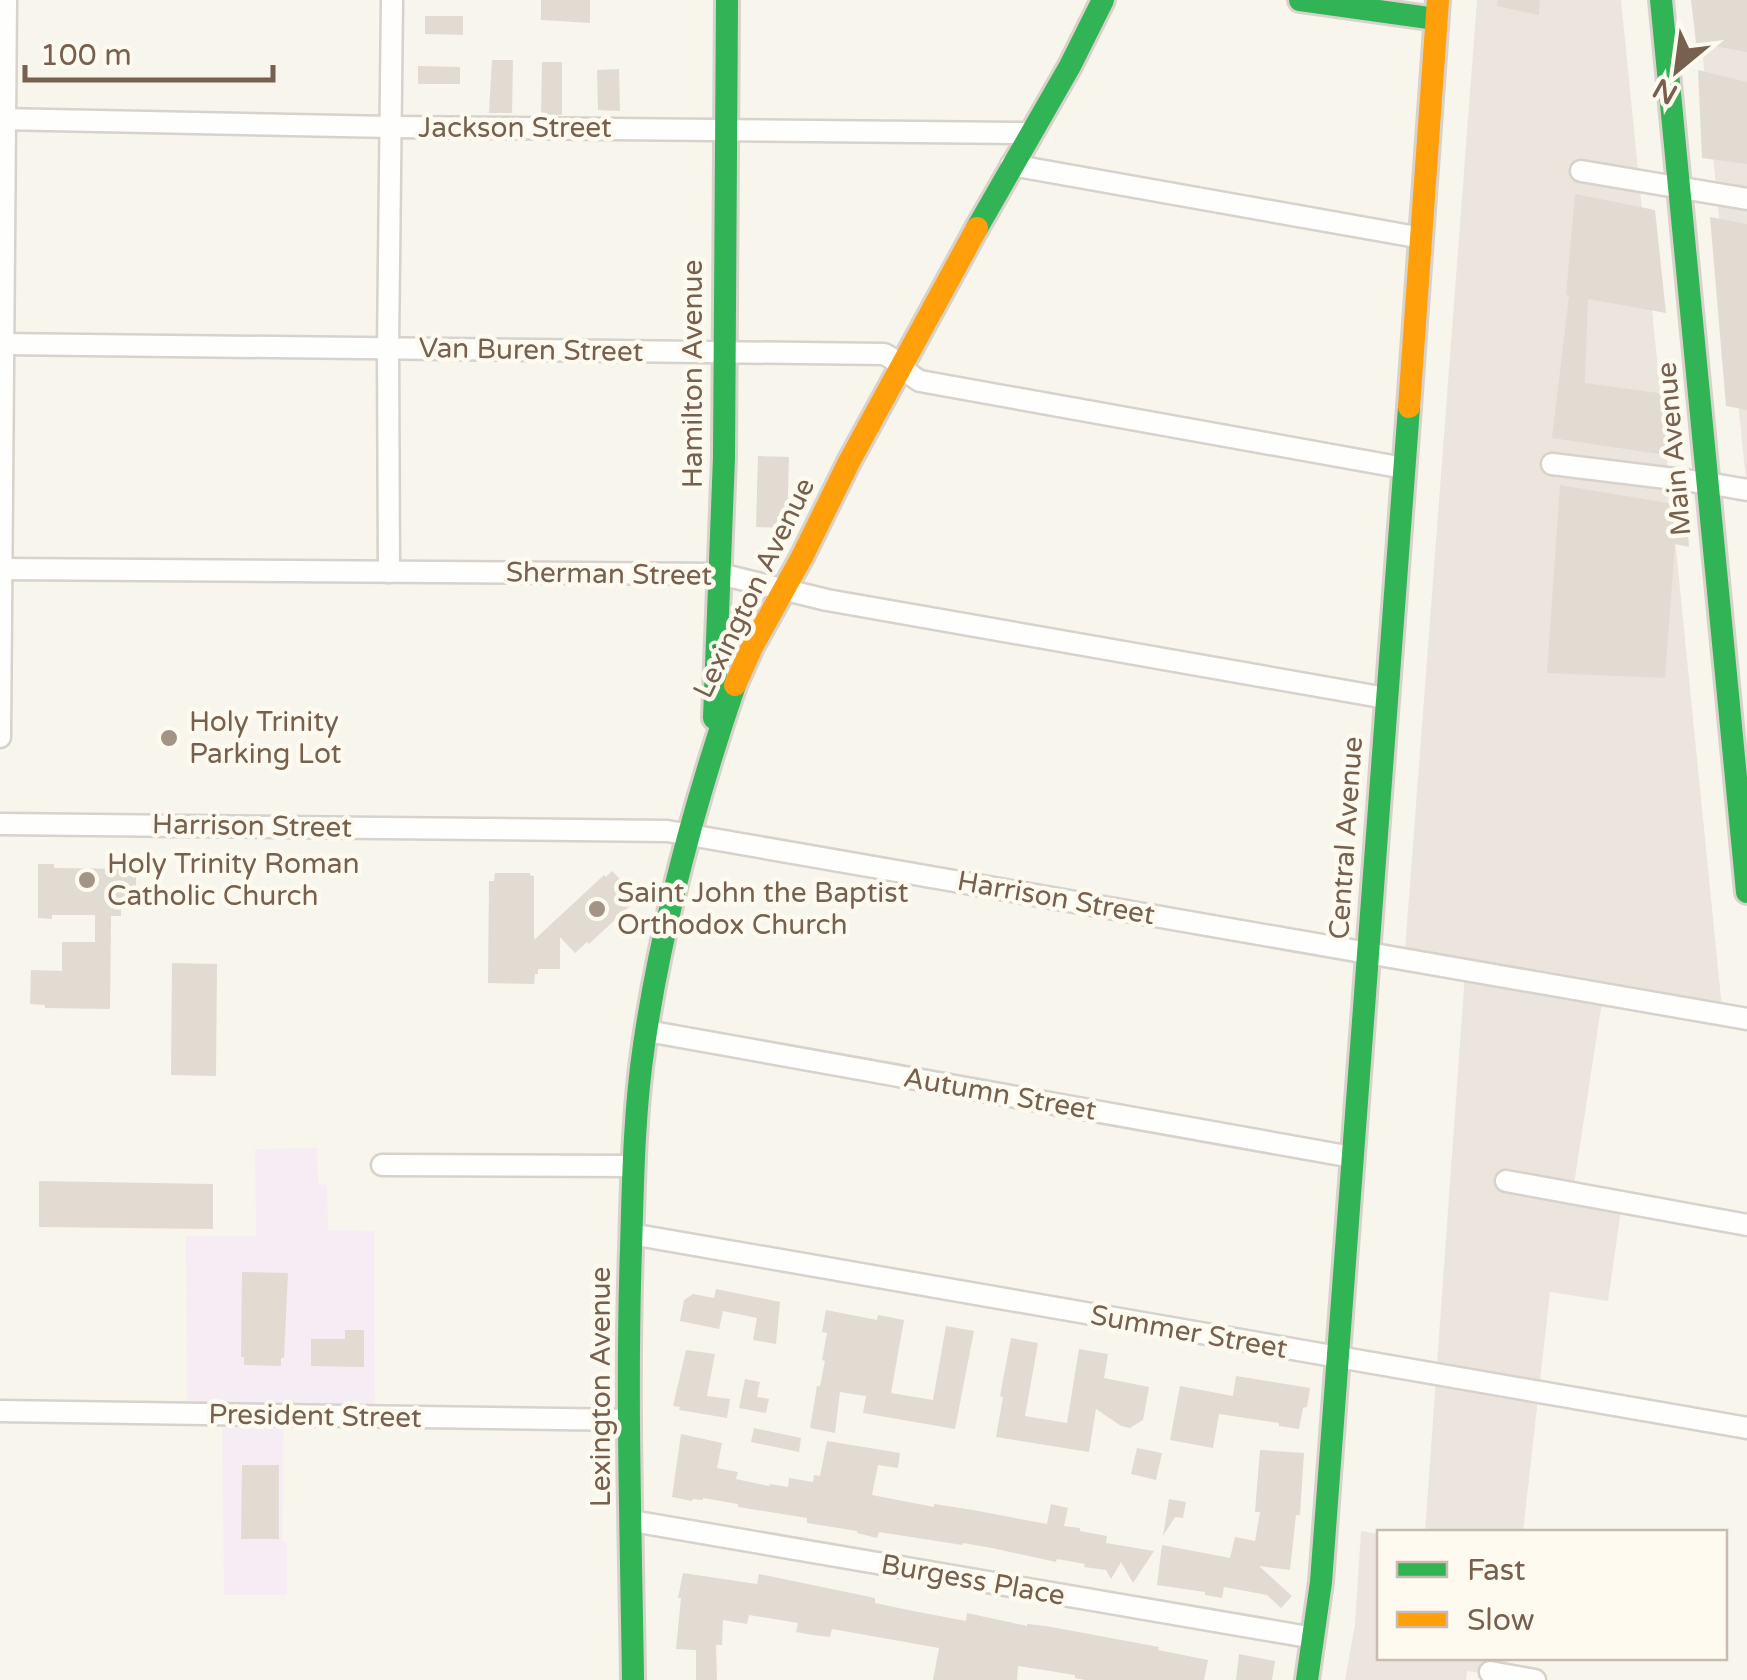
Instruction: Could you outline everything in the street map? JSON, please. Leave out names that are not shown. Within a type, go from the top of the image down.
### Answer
[{"type":"main road","name":"Hamilton Avenue","points":[[713,748],[724,457],[727,0]]},
{"type":"main road","points":[[1082,0],[1082,38]]},
{"type":"main road","name":"Lexington Avenue","points":[[634,1680],[628,1335],[633,1166],[647,1031],[666,926],[713,748],[740,672],[1011,164],[1070,66],[1103,0]]},
{"type":"main road","points":[[1070,66],[1094,48],[1124,0]]},
{"type":"main road","points":[[1300,0],[1437,10]]},
{"type":"main road","name":"Main Avenue","points":[[1661,0],[1707,483],[1741,766],[1747,892]]},
{"type":"main road","name":"Central Avenue","points":[[1306,1680],[1321,1582],[1437,10]]},
{"type":"street","points":[[0,736],[2,120],[6,0]]},
{"type":"street","points":[[389,572],[392,0]]},
{"type":"street","name":"Jackson Street","points":[[2,120],[1030,134]]},
{"type":"street","points":[[1011,164],[1422,238]]},
{"type":"street","points":[[1581,170],[1747,199]]},
{"type":"street","name":"Van Buren Street","points":[[1,344],[884,354],[920,382],[1404,468]]},
{"type":"street","points":[[1552,464],[1747,490]]},
{"type":"street","name":"Sherman Street","points":[[1,569],[720,574],[827,600],[1386,698]]},
{"type":"street","name":"Harrison Street","points":[[0,824],[667,831],[1747,1020]]},
{"type":"street","name":"Autumn Street","points":[[647,1031],[1352,1156]]},
{"type":"street","points":[[382,1165],[633,1166]]},
{"type":"street","points":[[1506,1181],[1747,1225]]},
{"type":"street","name":"Summer Street","points":[[631,1234],[1747,1428]]},
{"type":"street","name":"President Street","points":[[0,1412],[630,1420]]},
{"type":"street","name":"Burgess Place","points":[[632,1521],[1314,1638]]},
{"type":"street","points":[[1490,1672],[1535,1680]]},
{"type":"shaded area","points":[[1477,0],[1621,0],[1723,1018],[1603,995],[1573,1191],[1622,1203],[1608,1301],[1550,1292],[1523,1530],[1425,1530],[1465,973],[1404,963]]},
{"type":"shaded area","points":[[1697,0],[1747,0],[1747,490]]},
{"type":"shaded area","points":[[317,1148],[318,1184],[327,1185],[328,1230],[374,1231],[375,1404],[284,1404],[282,1540],[287,1543],[287,1595],[224,1595],[222,1407],[187,1406],[186,1236],[256,1236],[255,1149]]},
{"type":"shaded area","points":[[1361,1531],[1377,1534],[1377,1660],[1508,1660],[1506,1676],[1467,1671],[1466,1680],[1345,1680],[1355,1625]]},
{"type":"building","points":[[541,0],[590,0],[590,23],[541,20]]},
{"type":"building","points":[[1498,0],[1540,0],[1539,15],[1497,6]]},
{"type":"building","points":[[1691,0],[1747,0],[1747,52],[1696,43]]},
{"type":"building","points":[[425,16],[463,16],[463,35],[425,34]]},
{"type":"building","points":[[492,60],[513,60],[512,113],[489,113]]},
{"type":"building","points":[[542,62],[562,62],[562,115],[541,115]]},
{"type":"building","points":[[418,66],[460,67],[460,84],[418,84]]},
{"type":"building","points":[[619,69],[620,111],[598,110],[597,70]]},
{"type":"building","points":[[1698,70],[1747,82],[1747,164],[1702,158]]},
{"type":"building","points":[[1575,194],[1655,210],[1666,313],[1588,299],[1585,383],[1673,395],[1679,457],[1552,438],[1569,296],[1566,295]]},
{"type":"building","points":[[1710,217],[1747,224],[1747,410],[1726,406]]},
{"type":"building","points":[[758,456],[789,457],[787,528],[756,527]]},
{"type":"building","points":[[1560,485],[1686,506],[1689,547],[1675,544],[1665,678],[1547,673]]},
{"type":"building","points":[[38,864],[54,864],[54,868],[136,869],[136,898],[130,904],[121,904],[121,916],[111,916],[110,1009],[45,1008],[30,1004],[31,970],[62,971],[62,942],[95,942],[95,915],[38,918]]},
{"type":"building","points":[[612,871],[636,896],[589,944],[575,953],[560,937],[560,969],[538,969],[534,984],[488,983],[489,881],[494,881],[495,873],[534,876],[534,940]]},
{"type":"building","points":[[172,963],[217,964],[216,1076],[171,1075]]},
{"type":"building","points":[[39,1181],[213,1184],[213,1229],[39,1227]]},
{"type":"building","points":[[242,1272],[288,1273],[281,1366],[244,1365]]},
{"type":"building","points":[[716,1289],[780,1302],[776,1344],[753,1340],[757,1318],[723,1311],[719,1329],[680,1321],[684,1300],[693,1294],[714,1298]]},
{"type":"building","points":[[826,1310],[877,1320],[878,1315],[904,1320],[891,1393],[933,1400],[946,1326],[974,1331],[955,1429],[863,1413],[866,1396],[840,1392],[835,1433],[810,1428],[825,1361],[822,1360],[827,1333],[822,1332]]},
{"type":"building","points":[[345,1330],[364,1330],[364,1367],[311,1366],[311,1339],[345,1339]]},
{"type":"building","points":[[1011,1338],[1038,1343],[1025,1416],[1067,1423],[1079,1349],[1108,1354],[1104,1378],[1149,1387],[1143,1420],[1130,1428],[1121,1426],[1096,1409],[1089,1452],[996,1437]]},
{"type":"building","points":[[686,1350],[715,1354],[707,1396],[730,1399],[727,1418],[673,1406]]},
{"type":"building","points":[[1236,1376],[1310,1388],[1299,1429],[1219,1414],[1213,1448],[1170,1440],[1180,1386],[1233,1396]]},
{"type":"building","points":[[745,1379],[760,1382],[757,1397],[769,1399],[766,1413],[739,1408]]},
{"type":"building","points":[[754,1428],[801,1438],[799,1452],[751,1442]]},
{"type":"building","points":[[681,1434],[722,1443],[717,1468],[738,1472],[736,1479],[769,1486],[788,1487],[789,1478],[813,1482],[814,1475],[820,1476],[827,1441],[900,1453],[898,1468],[878,1465],[872,1495],[1047,1524],[1051,1504],[1068,1508],[1064,1526],[1107,1536],[1106,1543],[1154,1551],[1133,1583],[1121,1562],[1111,1579],[1106,1570],[1084,1567],[1085,1564],[879,1532],[877,1538],[738,1504],[672,1497]]},
{"type":"building","points":[[1137,1448],[1162,1453],[1156,1480],[1131,1474]]},
{"type":"building","points":[[1260,1450],[1304,1453],[1300,1515],[1296,1515],[1290,1570],[1259,1566],[1292,1596],[1281,1608],[1267,1595],[1224,1587],[1222,1598],[1157,1585],[1162,1545],[1230,1558],[1235,1537],[1255,1541],[1260,1512],[1255,1512]]},
{"type":"building","points":[[242,1465],[279,1465],[279,1539],[241,1539]]},
{"type":"building","points":[[1169,1499],[1186,1502],[1183,1518],[1175,1517],[1163,1536]]},
{"type":"building","points":[[683,1573],[757,1584],[759,1574],[875,1598],[875,1603],[913,1611],[966,1621],[967,1613],[1027,1626],[1046,1626],[1208,1660],[1204,1680],[1085,1680],[1018,1666],[1017,1680],[933,1680],[939,1648],[832,1629],[830,1637],[813,1635],[796,1632],[798,1623],[749,1615],[747,1624],[723,1620],[722,1645],[716,1645],[717,1680],[696,1680],[696,1650],[676,1649]]},
{"type":"building","points":[[1239,1654],[1275,1661],[1272,1680],[1236,1680]]},
{"type":"traffic: fast","points":[[714,718],[724,457],[727,0]]},
{"type":"traffic: fast","points":[[977,228],[1070,66],[1103,0]]},
{"type":"traffic: fast","points":[[1300,0],[1436,19]]},
{"type":"traffic: fast","points":[[1661,0],[1747,892]]},
{"type":"traffic: fast","points":[[1307,1680],[1321,1582],[1409,407]]},
{"type":"traffic: fast","points":[[633,1680],[629,1356],[638,1096],[651,999],[670,908],[706,773],[735,685]]},
{"type":"traffic: slow","points":[[1409,407],[1438,0]]},
{"type":"traffic: slow","points":[[735,685],[849,462],[977,228]]},
{"type":"place","name":"Holy Trinity Parking Lot","points":[[169,738]]},
{"type":"place","name":"Holy Trinity Roman Catholic Church","points":[[87,880]]},
{"type":"place","name":"Saint John the Baptist Orthodox Church","points":[[597,909]]}]
